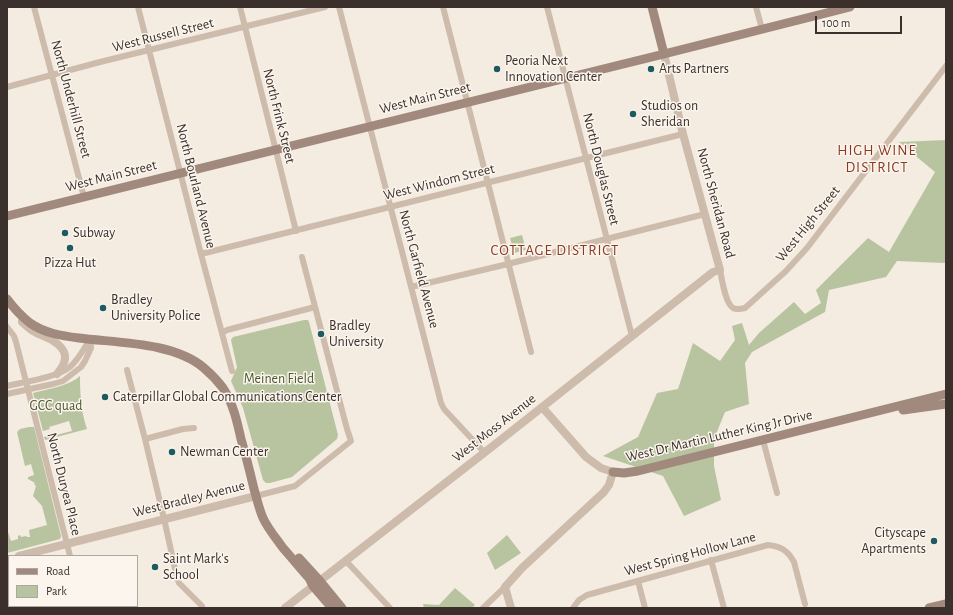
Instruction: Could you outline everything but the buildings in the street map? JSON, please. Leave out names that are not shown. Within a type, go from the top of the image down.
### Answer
[{"type":"main road","name":"North Sheridan Road","points":[[652,7],[664,54]]},
{"type":"main road","name":"West Main Street","points":[[7,216],[850,7]]},
{"type":"main road","points":[[7,299],[29,322],[52,333],[147,345],[171,350],[203,367],[223,388],[235,414],[261,514],[267,526],[308,578],[317,584],[342,608]]},
{"type":"main road","name":"West Dr Martin Luther King Jr Drive","points":[[613,472],[624,473],[638,471],[946,394]]},
{"type":"main road","points":[[866,414],[892,412],[946,404]]},
{"type":"main road","points":[[317,584],[332,608]]},
{"type":"main road","points":[[929,608],[946,604]]},
{"type":"street","name":"North Underhill Street","points":[[34,7],[84,197]]},
{"type":"street","name":"North Bourland Avenue","points":[[138,7],[232,371]]},
{"type":"street","name":"North Frink Street","points":[[240,7],[296,231]]},
{"type":"street","name":"West Russell Street","points":[[7,87],[149,50],[325,7]]},
{"type":"street","name":"North Garfield Avenue","points":[[339,7],[441,404],[484,452]]},
{"type":"street","points":[[443,7],[531,352]]},
{"type":"street","name":"North Douglas Street","points":[[547,7],[632,336]]},
{"type":"street","points":[[756,7],[762,29]]},
{"type":"street","name":"North Sheridan Road","points":[[664,54],[683,134],[728,301],[733,308],[737,309]]},
{"type":"street","name":"West High Street","points":[[737,309],[743,309],[749,305],[786,271],[807,248],[946,66]]},
{"type":"street","name":"West Windom Street","points":[[201,254],[683,134]]},
{"type":"street","points":[[411,287],[705,214]]},
{"type":"street","points":[[222,333],[227,330],[315,307],[302,257]]},
{"type":"street","name":"West Moss Avenue","points":[[285,608],[713,272],[720,270]]},
{"type":"street","name":"West Bradley Avenue","points":[[23,555],[295,486],[351,441],[315,307]]},
{"type":"street","points":[[19,312],[22,322],[34,332],[52,340],[64,350],[64,365],[57,374]]},
{"type":"street","name":"North Duryea Place","points":[[7,327],[14,336],[70,555]]},
{"type":"street","points":[[7,386],[57,374],[68,368],[76,361],[90,339]]},
{"type":"street","points":[[7,394],[63,381],[81,367],[91,348],[90,339]]},
{"type":"street","points":[[127,370],[145,439],[177,578],[179,583],[202,606]]},
{"type":"street","points":[[542,407],[586,457],[601,468],[613,472]]},
{"type":"street","points":[[145,439],[184,429],[194,428]]},
{"type":"street","points":[[763,440],[777,493]]},
{"type":"street","name":"West Dr Martin Luther King Jr Drive","points":[[483,608],[522,568],[604,492],[609,485],[613,472]]},
{"type":"street","name":"West Spring Hollow Lane","points":[[573,608],[579,600],[587,595],[765,545],[781,547],[788,552],[794,562],[805,604]]},
{"type":"street","points":[[712,560],[724,608]]},
{"type":"street","points":[[346,561],[390,608]]},
{"type":"street","points":[[638,581],[645,608]]},
{"type":"street","points":[[505,587],[511,608]]},
{"type":"green space","points":[[946,140],[946,262],[897,261],[886,277],[829,290],[825,312],[752,352],[745,363],[749,404],[725,412],[714,439],[714,466],[721,500],[684,516],[663,476],[603,456],[638,437],[657,393],[678,389],[693,343],[720,361],[735,340],[732,326],[742,323],[749,345],[759,333],[794,302],[805,314],[821,303],[816,290],[868,238],[889,252],[935,172],[899,142]]},
{"type":"green space","points":[[522,235],[526,250],[514,253],[510,238]]},
{"type":"green space","name":"Meinen Field","points":[[308,320],[309,322],[338,435],[337,439],[292,477],[266,483],[263,480],[243,408],[231,381],[237,367],[231,340],[233,337]]},
{"type":"green space","name":"GCC quad","points":[[80,376],[81,403],[87,429],[45,440],[44,437],[72,431],[69,421],[49,427],[50,429],[43,431],[33,393],[64,385]]},
{"type":"green space","points":[[34,427],[61,536],[60,539],[7,553],[7,532],[11,541],[18,539],[18,536],[20,535],[21,537],[30,537],[29,530],[47,525],[42,506],[33,496],[36,486],[34,484],[35,483],[28,479],[28,477],[34,475],[31,464],[25,466],[17,432],[20,429]]},
{"type":"green space","points":[[507,535],[521,553],[495,570],[487,553]]},
{"type":"green space","points":[[455,588],[475,605],[472,608],[424,608],[423,604],[439,605]]},
{"type":"place","name":"Peoria Next Innovation Center","points":[[497,69]]},
{"type":"place","name":"Arts Partners","points":[[651,69]]},
{"type":"place","name":"Studios on Sheridan","points":[[633,114]]},
{"type":"place","name":"Subway","points":[[65,233]]},
{"type":"place","name":"Pizza Hut","points":[[70,248]]},
{"type":"place","name":"Bradley University Police","points":[[103,308]]},
{"type":"place","name":"Bradley University","points":[[321,334]]},
{"type":"place","name":"Caterpillar Global Communications Center","points":[[105,397]]},
{"type":"place","name":"Newman Center","points":[[172,452]]},
{"type":"place","name":"Cityscape Apartments","points":[[934,541]]},
{"type":"place","name":"Saint Mark's School","points":[[155,567]]},
{"type":"district","name":"HIGH WINE DISTRICT","points":[[877,158]]},
{"type":"district","name":"COTTAGE DISTRICT","points":[[555,250]]}]
